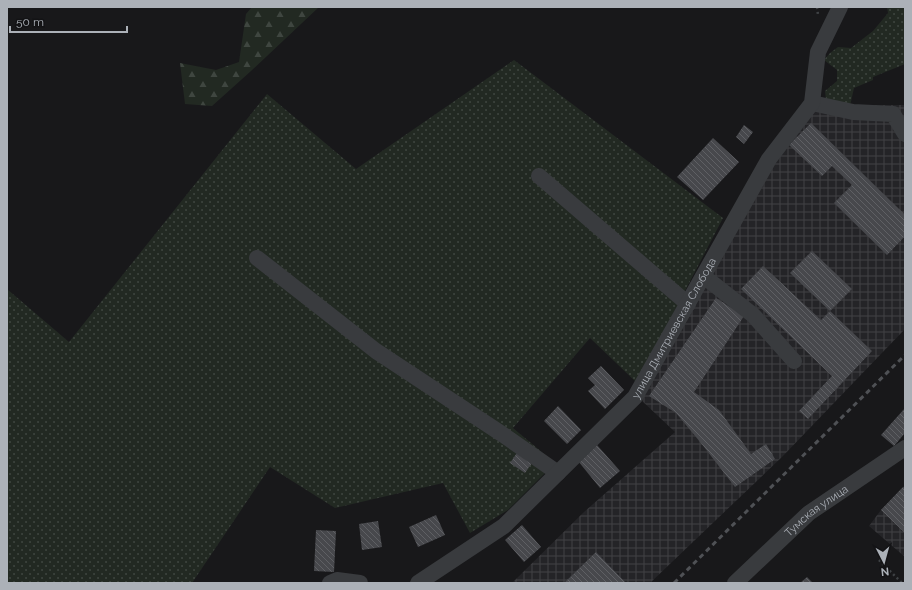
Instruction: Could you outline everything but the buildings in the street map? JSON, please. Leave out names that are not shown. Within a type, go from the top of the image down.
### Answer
[{"type":"street","points":[[840,7],[818,52],[812,103],[853,112],[899,113],[905,134]]},
{"type":"street","name":"улица Дмитриевская Слобода","points":[[418,583],[504,526],[635,397],[769,159],[812,103]]},
{"type":"street","points":[[539,176],[688,304]]},
{"type":"street","points":[[257,258],[376,352],[502,434],[558,473]]},
{"type":"street","points":[[703,277],[753,315],[794,362]]},
{"type":"street","name":"Тумская улица","points":[[735,583],[809,513],[905,448]]},
{"type":"street","points":[[330,583],[337,580],[360,583]]},
{"type":"path","points":[[879,560],[902,583]]},
{"type":"shaded area","points":[[820,105],[905,105],[905,329],[782,457],[650,583],[512,583],[584,512],[675,432],[640,399],[786,143]]},
{"type":"shaded area","points":[[905,485],[905,557],[869,526],[881,510]]},
{"type":"green space","points":[[252,7],[319,7],[212,106],[185,104],[180,63],[216,70],[239,62],[246,14]]},
{"type":"green space","points":[[887,7],[905,7],[905,64],[873,77],[873,80],[854,88],[850,106],[826,100],[825,91],[837,81],[837,70],[824,60],[838,47],[851,48],[873,31],[888,13]]},
{"type":"green space","points":[[514,60],[723,218],[637,383],[590,338],[513,428],[555,463],[508,510],[470,533],[443,483],[335,508],[270,467],[192,583],[7,583],[7,289],[69,342],[267,94],[356,169]]},
{"type":"railway","points":[[674,583],[905,355]]}]
